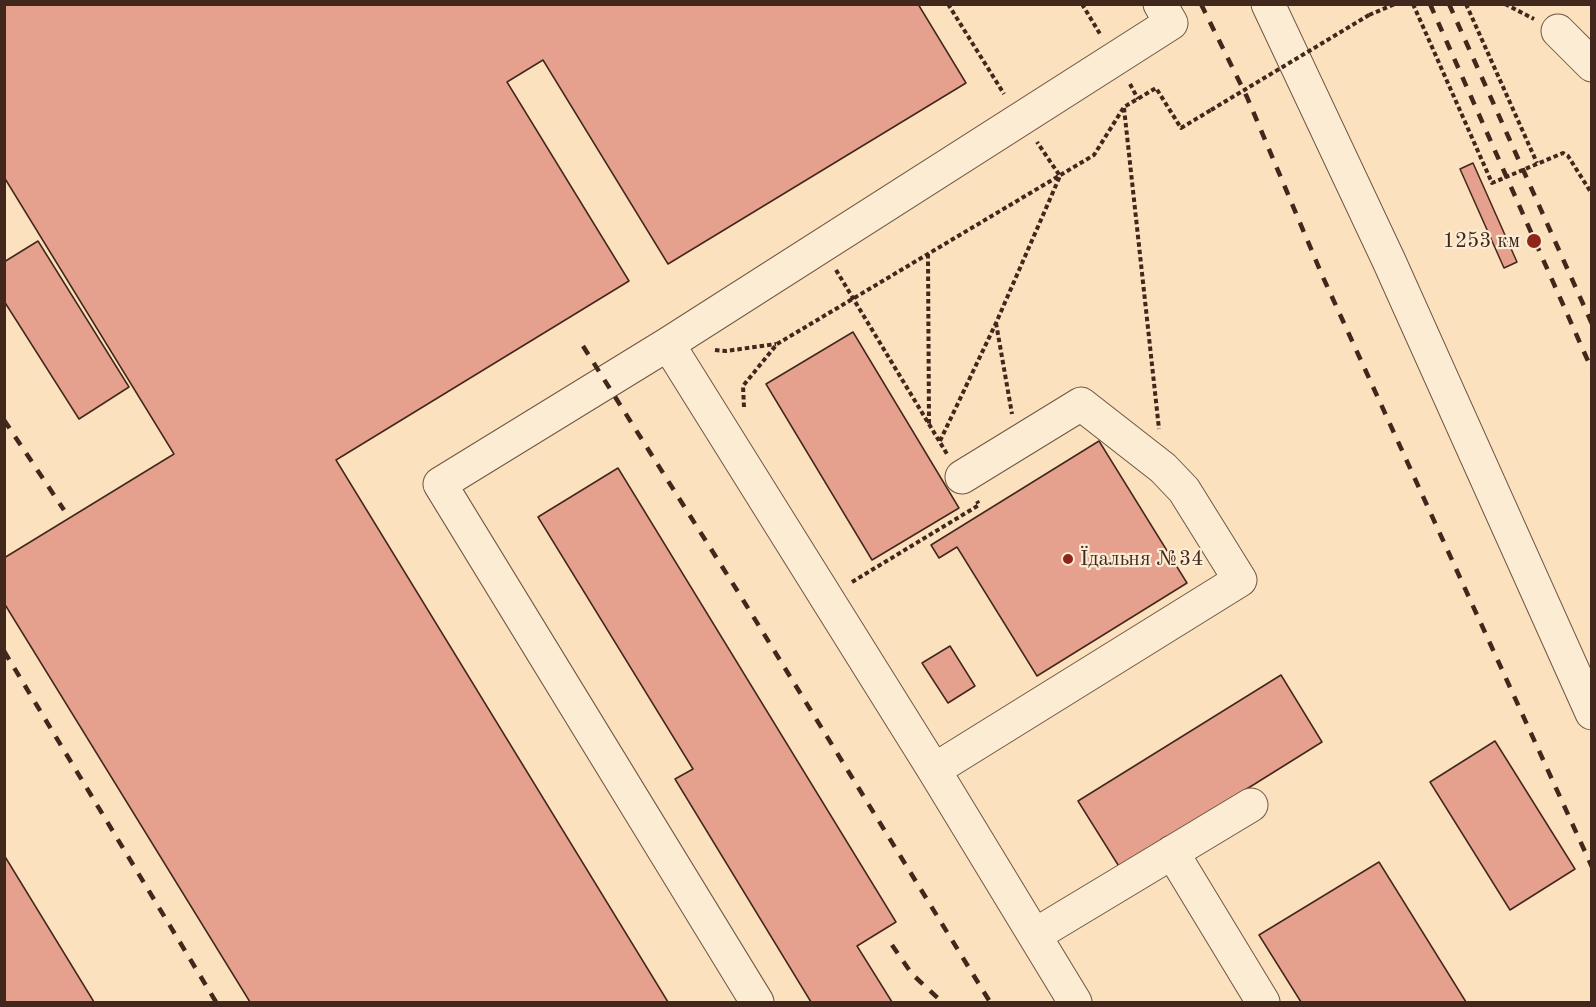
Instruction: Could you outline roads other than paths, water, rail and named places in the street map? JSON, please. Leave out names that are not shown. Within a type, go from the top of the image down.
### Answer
[{"type":"street","points":[[757,1002],[440,484],[668,344],[1171,23],[1160,4]]},
{"type":"street","points":[[1268,4],[1389,261],[1592,713]]},
{"type":"street","points":[[1558,31],[1592,65]]},
{"type":"street","points":[[668,344],[934,770],[1075,1002]]},
{"type":"street","points":[[934,770],[1240,580],[1184,490],[1164,468],[1081,404],[962,477]]},
{"type":"street","points":[[1035,935],[1251,805]]},
{"type":"street","points":[[1172,852],[1263,1002]]},
{"type":"railway","points":[[1201,4],[1247,97],[1322,275],[1592,867]]},
{"type":"railway","points":[[1430,4],[1592,370]]},
{"type":"railway","points":[[1449,4],[1592,324]]},
{"type":"railway","points":[[583,346],[740,595],[990,1002]]},
{"type":"railway","points":[[4,420],[64,510]]},
{"type":"railway","points":[[4,651],[216,1002]]},
{"type":"railway","points":[[892,945],[912,974],[942,1002]]},
{"type":"place","name":"1253 км","points":[[1534,241]]},
{"type":"place","name":"Їдальня №34","points":[[1068,559]]}]
